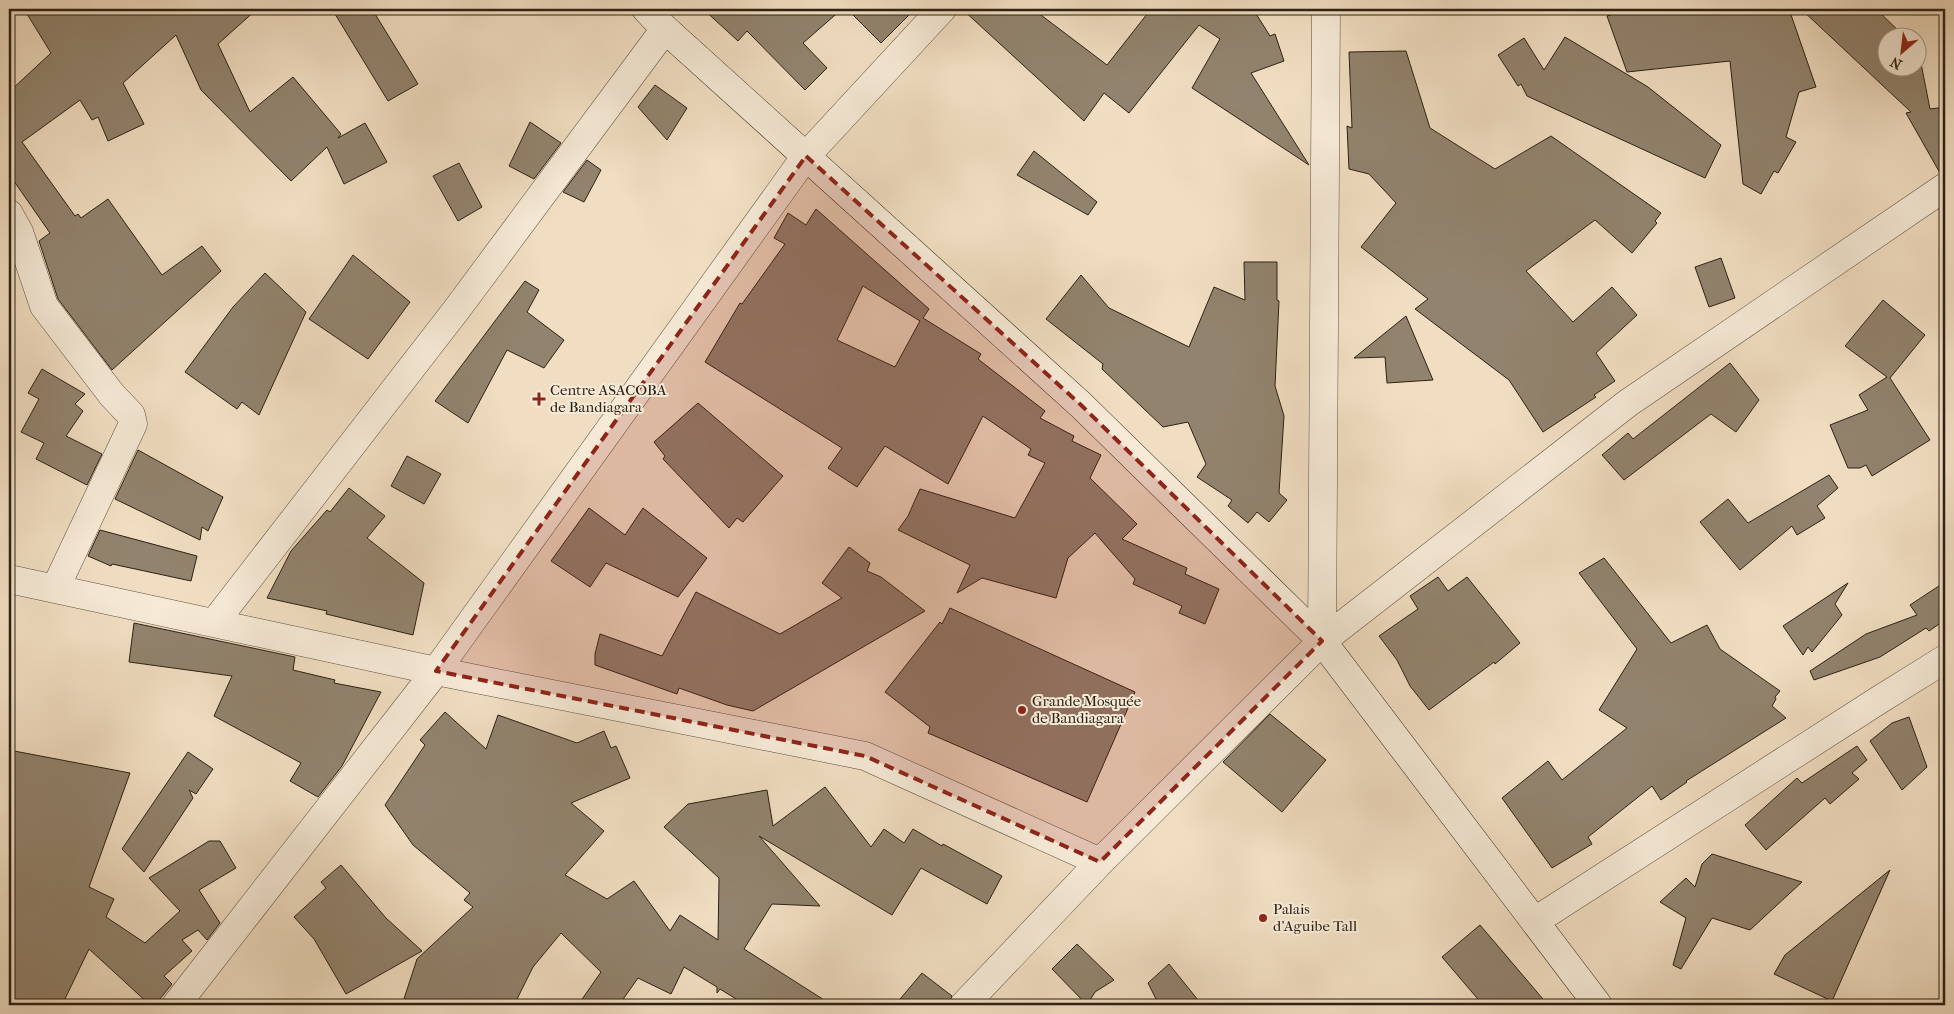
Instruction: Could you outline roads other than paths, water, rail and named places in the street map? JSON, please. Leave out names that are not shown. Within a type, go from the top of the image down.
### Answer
[{"type":"street","points":[[646,9],[665,29],[1081,405],[1322,641],[1598,1005]]},
{"type":"street","points":[[176,1005],[436,671],[806,156],[942,9]]},
{"type":"street","points":[[1322,641],[1326,9]]},
{"type":"street","points":[[214,624],[457,309],[665,29]]},
{"type":"street","points":[[964,1005],[1100,862],[1322,641],[1628,403],[1945,187]]},
{"type":"street","points":[[9,214],[19,232],[44,306],[112,396],[131,415],[133,424],[55,588]]},
{"type":"street","points":[[9,580],[55,588],[436,671],[865,756],[1100,862]]},
{"type":"street","points":[[1535,922],[1878,700],[1945,660]]},
{"type":"place","name":"Centre ASACOBA de Bandiagara","points":[[539,399]]},
{"type":"place","name":"Grande Mosquée de Bandiagara","points":[[1022,710]]},
{"type":"place","name":"Palais d'Aguibe Tall","points":[[1263,918]]}]
